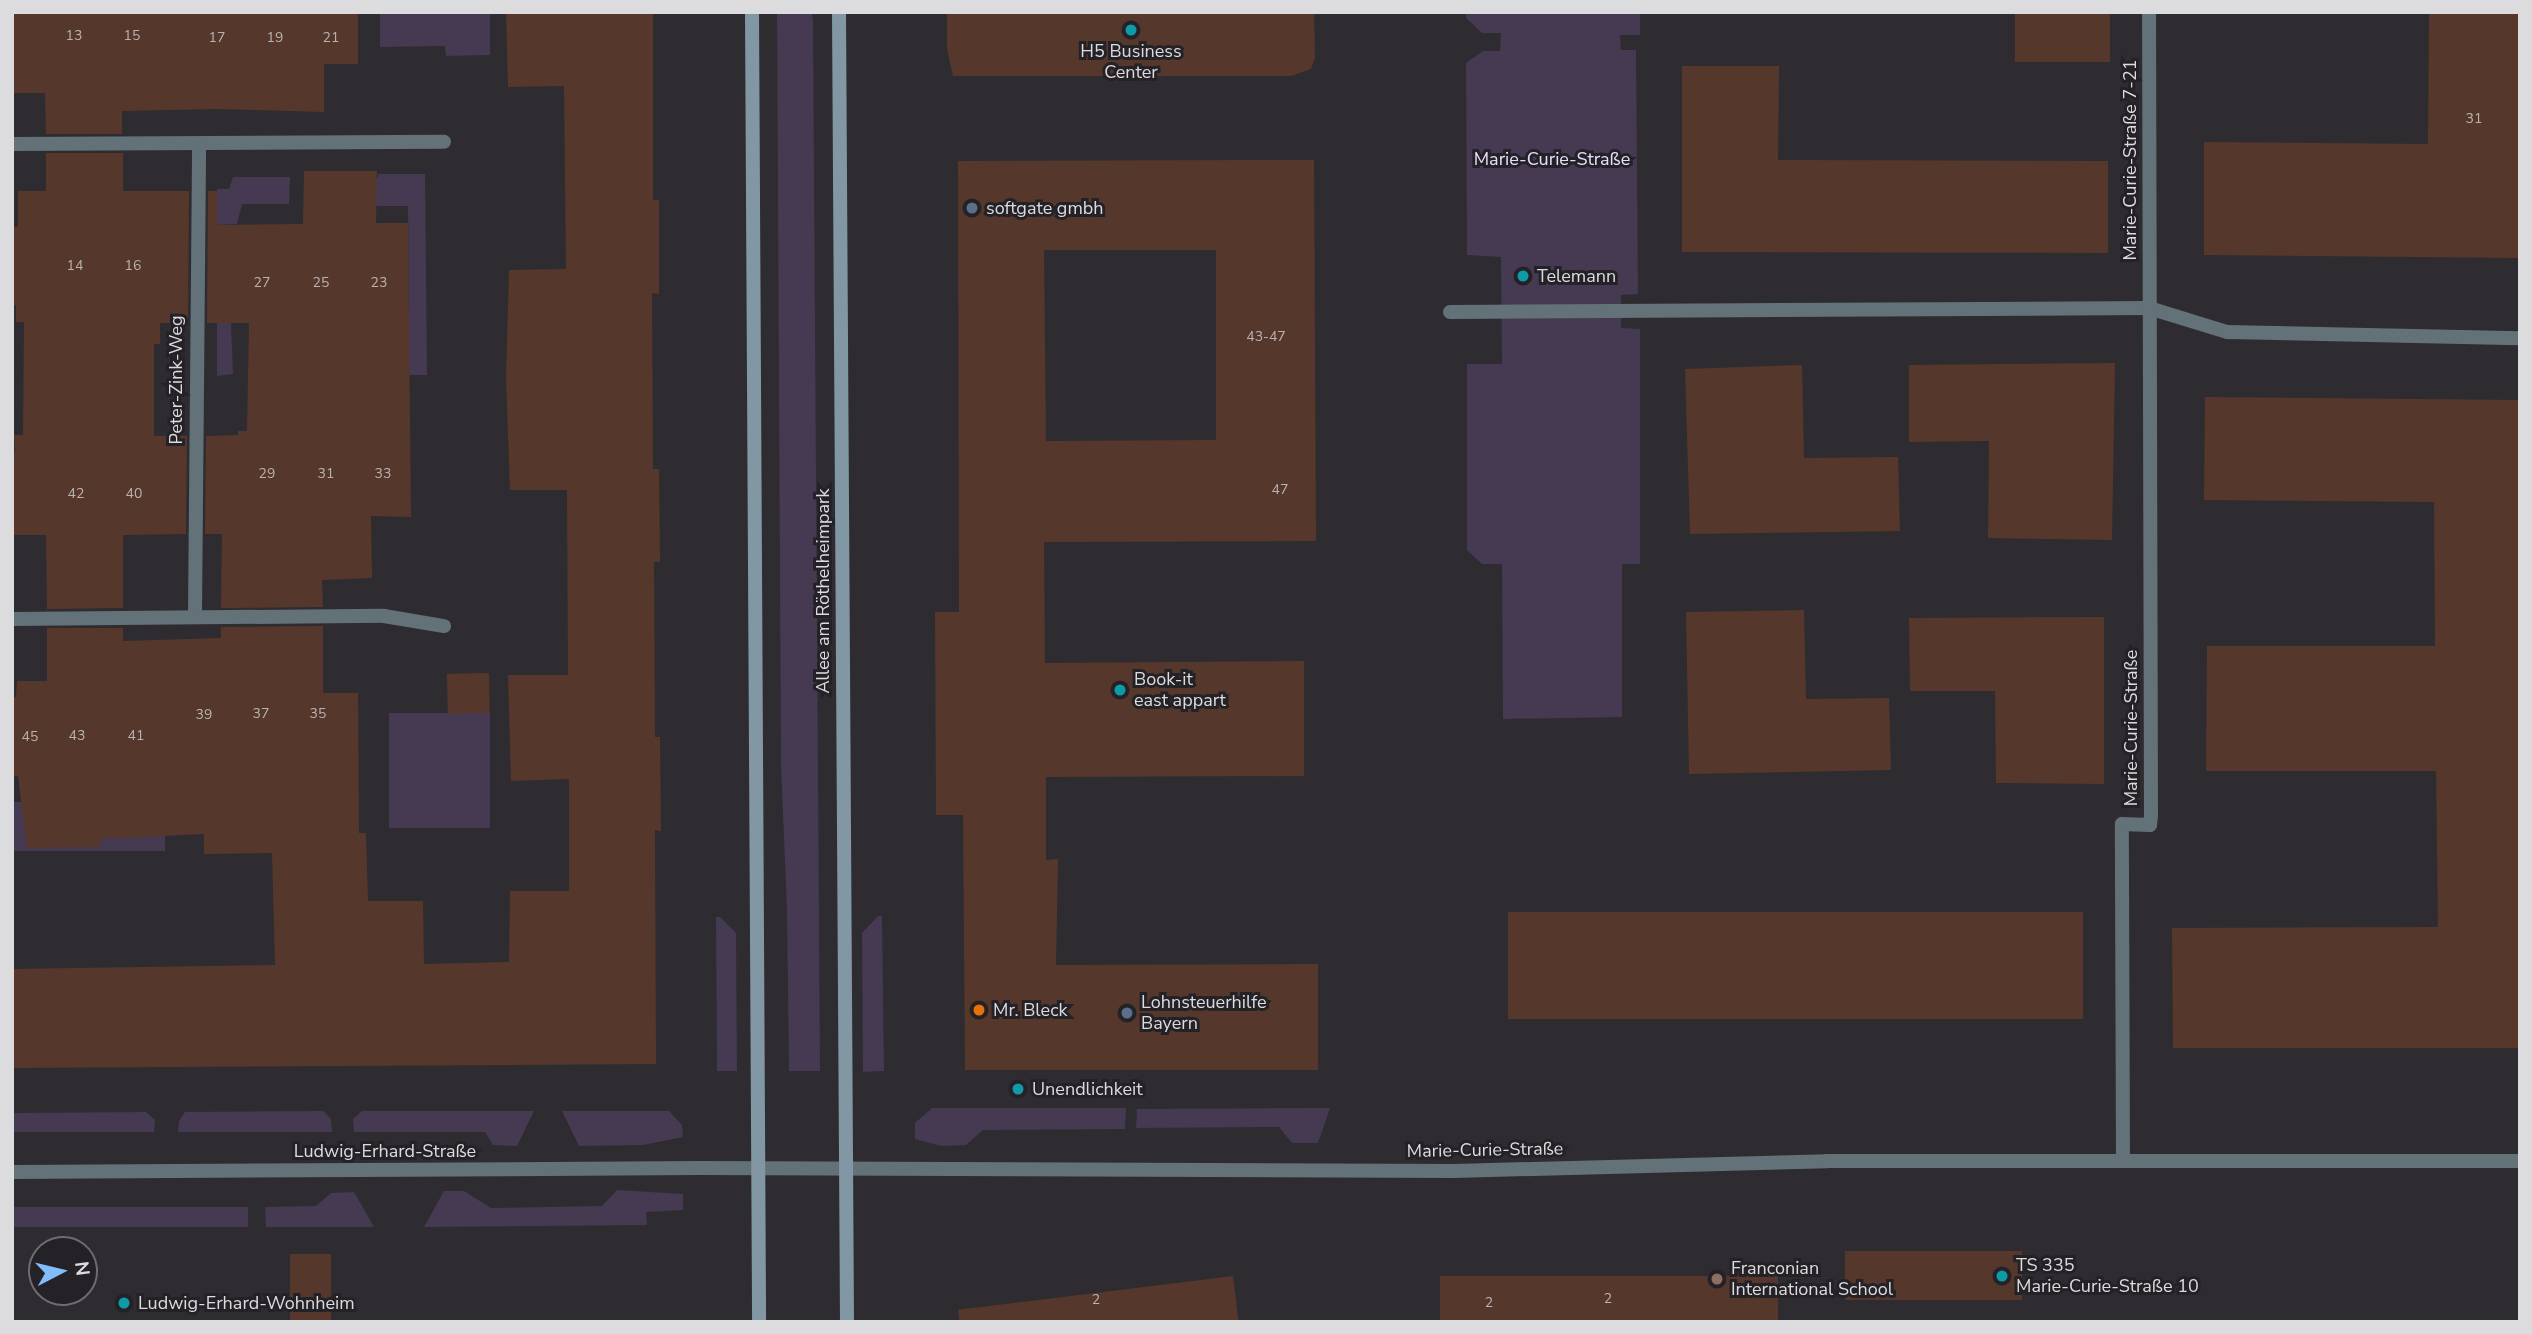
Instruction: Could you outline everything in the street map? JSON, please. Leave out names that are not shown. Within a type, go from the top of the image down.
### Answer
[{"type":"street","points":[[752,12],[758,1322]]},
{"type":"street","name":"Allee am Röthelheimpark","points":[[839,12],[847,1322]]},
{"type":"street","name":"Marie-Curie-Straße 7-21","points":[[2149,12],[2149,308]]},
{"type":"street","points":[[12,144],[444,142]]},
{"type":"street","name":"Peter-Zink-Weg","points":[[195,615],[199,144]]},
{"type":"street","points":[[1450,312],[1868,307],[2149,308],[2227,332],[2520,338]]},
{"type":"street","name":"Marie-Curie-Straße","points":[[2123,1159],[2122,824],[2150,825],[2151,815],[2149,308]]},
{"type":"street","points":[[12,619],[195,615],[384,616],[444,626]]},
{"type":"street","name":"Marie-Curie-Straße","points":[[847,1169],[1454,1171],[1827,1161],[2520,1161]]},
{"type":"street","points":[[758,1169],[847,1169]]},
{"type":"street","name":"Ludwig-Erhard-Straße","points":[[12,1172],[758,1169]]},
{"type":"green space","points":[[380,12],[490,12],[490,55],[446,56],[445,46],[380,47]]},
{"type":"green space","points":[[777,12],[812,12],[813,24],[820,1071],[789,1071],[787,909],[781,766]]},
{"type":"green space","points":[[1466,12],[1640,12],[1640,35],[1620,35],[1621,50],[1636,50],[1638,294],[1621,295],[1621,328],[1640,329],[1640,564],[1622,564],[1622,717],[1503,719],[1502,564],[1482,564],[1467,550],[1467,364],[1502,364],[1501,257],[1467,255],[1466,63],[1483,51],[1500,51],[1501,33],[1482,33],[1466,18]]},
{"type":"green space","points":[[378,174],[425,174],[427,375],[294,375],[409,344],[408,206],[364,206],[363,179],[378,178]]},
{"type":"green space","points":[[233,177],[290,177],[289,204],[242,204],[237,224],[216,225],[217,189],[229,189]]},
{"type":"green space","points":[[228,247],[233,374],[217,376],[217,248]]},
{"type":"green space","points":[[389,713],[490,713],[490,828],[389,828]]},
{"type":"green space","points":[[12,802],[165,802],[165,851],[12,851]]},
{"type":"green space","points":[[878,916],[882,916],[884,1071],[863,1072],[862,933]]},
{"type":"green space","points":[[716,917],[720,917],[736,933],[737,1071],[717,1071]]},
{"type":"green space","points":[[932,1108],[1126,1108],[1125,1129],[983,1130],[966,1145],[941,1146],[915,1139],[915,1123]]},
{"type":"green space","points":[[1330,1108],[1318,1143],[1292,1143],[1279,1127],[1136,1128],[1137,1109]]},
{"type":"green space","points":[[323,1111],[331,1119],[332,1132],[178,1132],[179,1121],[185,1112]]},
{"type":"green space","points":[[362,1111],[534,1111],[517,1146],[493,1145],[485,1132],[354,1132],[353,1119]]},
{"type":"green space","points":[[562,1111],[669,1111],[682,1125],[683,1137],[643,1145],[579,1146]]},
{"type":"green space","points":[[146,1112],[155,1120],[154,1132],[12,1132],[12,1113]]},
{"type":"green space","points":[[617,1190],[683,1194],[683,1210],[646,1212],[647,1225],[424,1227],[444,1191],[464,1191],[491,1208],[602,1206]]},
{"type":"green space","points":[[354,1192],[374,1227],[266,1227],[265,1207],[316,1206],[331,1193]]},
{"type":"green space","points":[[12,1207],[248,1207],[248,1227],[12,1227]]},
{"type":"building","points":[[12,12],[358,12],[358,64],[324,64],[324,112],[216,109],[122,111],[122,134],[46,134],[45,93],[13,93]]},
{"type":"building","points":[[506,12],[653,12],[653,200],[659,200],[659,294],[652,293],[653,469],[659,469],[660,562],[654,562],[655,737],[660,737],[661,831],[655,830],[656,1064],[12,1068],[12,969],[275,965],[272,853],[204,854],[204,834],[100,839],[100,847],[27,848],[18,776],[12,776],[12,697],[16,697],[17,681],[47,681],[47,628],[123,628],[123,641],[221,638],[221,627],[323,626],[323,693],[358,693],[359,833],[366,833],[368,901],[423,901],[424,964],[509,962],[510,891],[569,891],[569,779],[511,781],[508,675],[568,675],[567,490],[510,490],[506,378],[509,270],[566,269],[564,86],[508,87]]},
{"type":"building","name":"H5 Business Center","points":[[947,12],[1314,12],[1315,58],[1311,69],[1291,76],[953,76],[947,49]]},
{"type":"building","points":[[2015,12],[2110,12],[2110,62],[2015,62]]},
{"type":"building","points":[[2429,12],[2520,12],[2520,258],[2204,255],[2204,142],[2428,144]]},
{"type":"building","points":[[1682,66],[1779,66],[1778,160],[2108,161],[2108,253],[1682,252]]},
{"type":"building","points":[[46,153],[123,153],[123,191],[189,191],[188,323],[160,323],[160,344],[154,344],[154,436],[187,436],[186,534],[123,535],[123,608],[47,609],[46,535],[12,535],[12,452],[15,452],[14,435],[23,435],[24,322],[16,322],[16,305],[12,305],[12,227],[18,227],[18,191],[46,191]]},
{"type":"building","points":[[1314,160],[1316,541],[1044,542],[1045,663],[1304,661],[1304,776],[1046,777],[1046,860],[1058,859],[1056,965],[1318,964],[1318,1070],[965,1070],[963,815],[936,815],[935,612],[959,612],[958,161]],"holes":[[[1044,250],[1216,250],[1216,440],[1046,441]]]},
{"type":"building","points":[[304,171],[377,171],[376,223],[408,223],[411,517],[371,516],[372,578],[322,580],[323,607],[221,608],[222,534],[205,534],[206,436],[238,435],[238,431],[247,431],[249,323],[207,323],[208,191],[217,191],[217,225],[303,224]]},
{"type":"building","points":[[2115,363],[2112,540],[1988,538],[1989,441],[1909,442],[1909,365]]},
{"type":"building","points":[[1802,365],[1804,458],[1898,457],[1900,531],[1690,534],[1685,369]]},
{"type":"building","points":[[2205,397],[2520,400],[2520,1048],[2173,1048],[2172,928],[2438,927],[2436,771],[2206,771],[2207,646],[2435,646],[2434,502],[2204,500]]},
{"type":"building","points":[[1804,610],[1806,699],[1889,698],[1891,770],[1689,774],[1686,612]]},
{"type":"building","points":[[2104,617],[2104,784],[1996,783],[1995,691],[1910,691],[1909,618]]},
{"type":"building","points":[[489,673],[490,713],[448,714],[447,674]]},
{"type":"building","points":[[1508,912],[2083,912],[2083,1019],[1508,1019]]},
{"type":"building","points":[[1845,1251],[2022,1251],[2022,1300],[1845,1300]]},
{"type":"building","points":[[290,1254],[331,1254],[331,1322],[290,1322]]},
{"type":"building","points":[[1233,1276],[1239,1322],[960,1322],[958,1310]]},
{"type":"building","points":[[1440,1276],[1778,1276],[1778,1322],[1440,1322]]},
{"type":"place","name":"H5 Business Center","points":[[1131,30]]},
{"type":"place","name":"softgate gmbh","points":[[972,208]]},
{"type":"place","name":"Telemann","points":[[1523,276]]},
{"type":"place","name":"Book-it east appart","points":[[1120,690]]},
{"type":"place","name":"Mr. Bleck","points":[[979,1010]]},
{"type":"place","name":"Lohnsteuerhilfe Bayern","points":[[1127,1013]]},
{"type":"place","name":"Unendlichkeit","points":[[1018,1089]]},
{"type":"place","name":"TS 335 Marie-Curie-Straße 10","points":[[2002,1276]]},
{"type":"place","name":"Franconian International School","points":[[1717,1279]]},
{"type":"place","name":"Ludwig-Erhard-Wohnheim","points":[[124,1303]]}]
